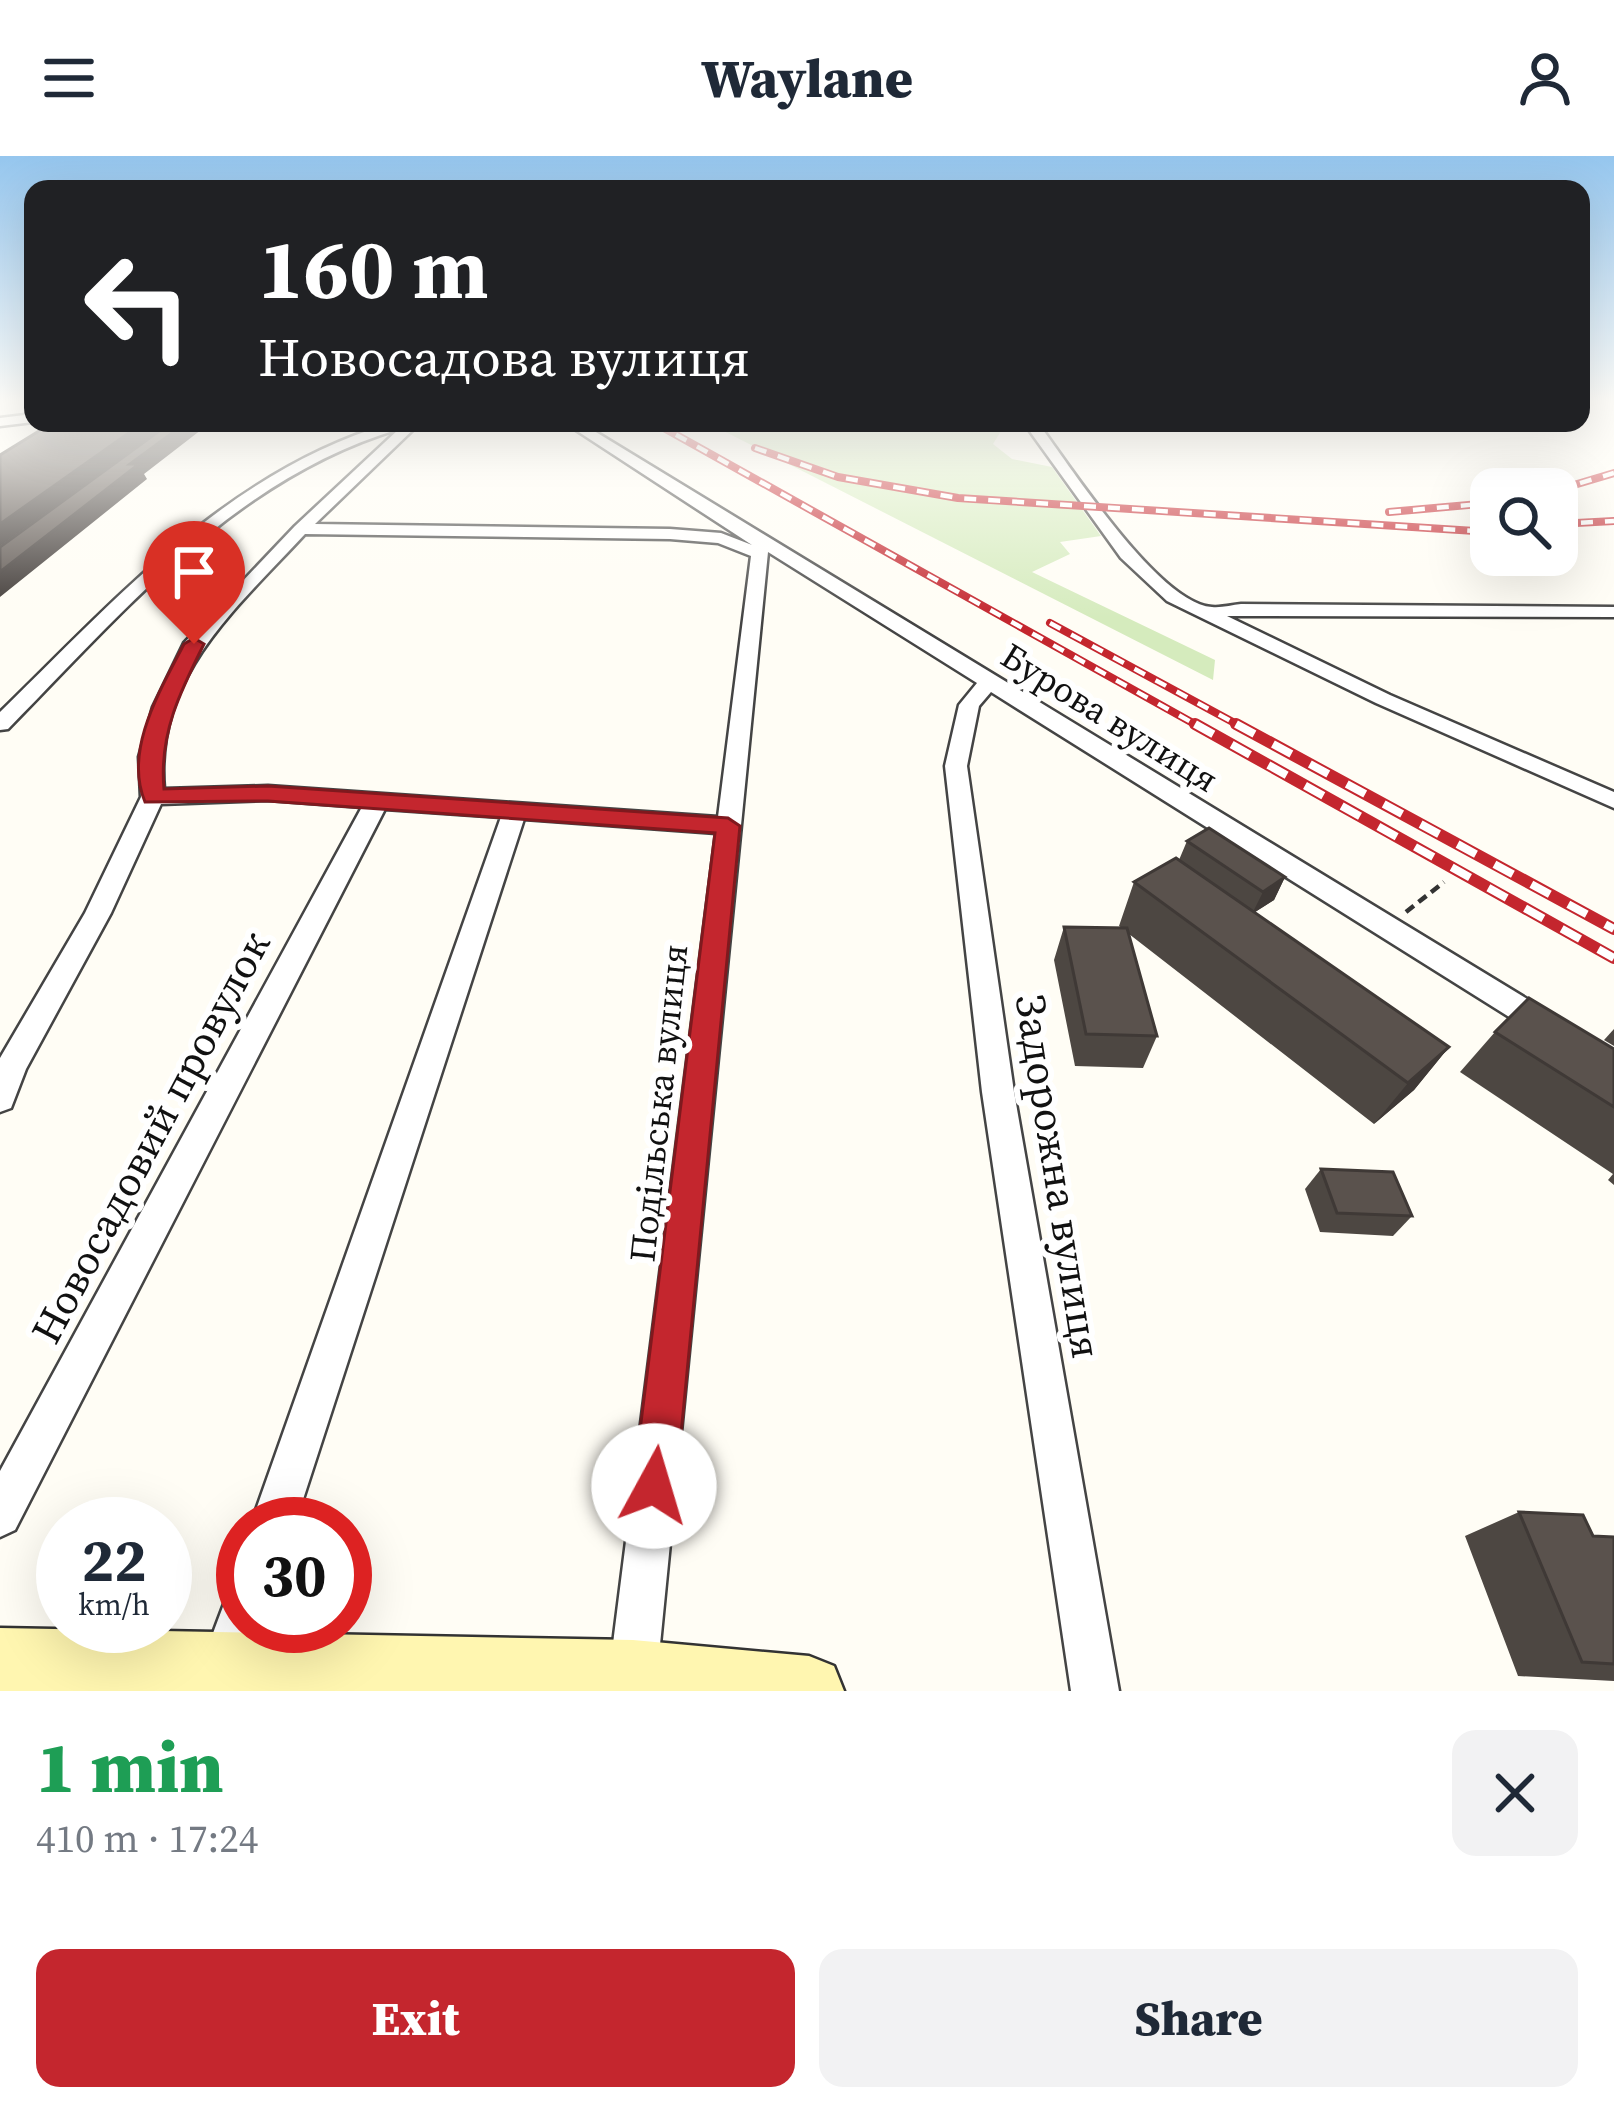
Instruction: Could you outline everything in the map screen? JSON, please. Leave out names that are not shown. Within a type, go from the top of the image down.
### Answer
[{"type":"main road","points":[[0,1662],[216,1642]]},
{"type":"main road","points":[[372,1652],[808,1691]]},
{"type":"street","points":[[0,724],[196,536],[281,475]]},
{"type":"street","points":[[0,1098],[10,1067],[98,914],[153,797],[150,757],[163,706],[194,644],[356,475]]},
{"type":"street","name":"Бурова вулиця","points":[[650,475],[760,547],[989,681],[1576,1044]]},
{"type":"street","points":[[1069,475],[1153,582],[1202,614],[1614,801]]},
{"type":"street","points":[[301,529],[670,534],[760,547]]},
{"type":"street","name":"Подільська вулиця","points":[[633,1675],[760,547]]},
{"type":"street","points":[[1202,614],[1241,609],[1614,611]]},
{"type":"street","name":"Задорожна вулиця","points":[[989,681],[969,705],[956,766],[998,1092],[1095,1691]]},
{"type":"street","points":[[153,797],[268,793],[728,826]]},
{"type":"street","name":"Новосадовий провулок","points":[[0,1515],[378,800]]},
{"type":"street","points":[[282,1497],[514,810]]},
{"type":"path","points":[[1387,927],[1444,882]]},
{"type":"green space","points":[[809,475],[1057,475],[1101,536],[1060,542],[1070,554],[1032,572],[1215,660],[1213,680]]},
{"type":"building","points":[[0,475],[70,475],[0,524]]},
{"type":"building","points":[[99,475],[125,475],[0,572],[0,547]]},
{"type":"building","points":[[1209,828],[1285,877],[1263,892],[1187,841]]},
{"type":"building","points":[[1176,858],[1449,1047],[1408,1083],[1134,882]]},
{"type":"building","points":[[1064,927],[1127,928],[1157,1036],[1086,1034]]},
{"type":"building","points":[[1529,998],[1614,1049],[1614,1107],[1495,1032]]},
{"type":"building","points":[[1321,1169],[1393,1172],[1412,1216],[1337,1213]]},
{"type":"building","points":[[1519,1512],[1583,1515],[1593,1536],[1614,1537],[1614,1664],[1582,1662]]},
{"type":"railway","points":[[748,475],[1200,727]]},
{"type":"railway","points":[[831,475],[958,498],[1470,531]]},
{"type":"railway","points":[[1578,484],[1609,475]]},
{"type":"railway","points":[[1389,512],[1470,505]]},
{"type":"railway","points":[[1578,523],[1614,521]]},
{"type":"railway","points":[[1050,623],[1242,727]]},
{"type":"railway","points":[[1195,724],[1614,958]]},
{"type":"railway","points":[[1236,724],[1614,929]]},
{"type":"route","points":[[194,644],[163,706],[150,757],[153,797],[268,793],[728,826],[654,1486]]}]
